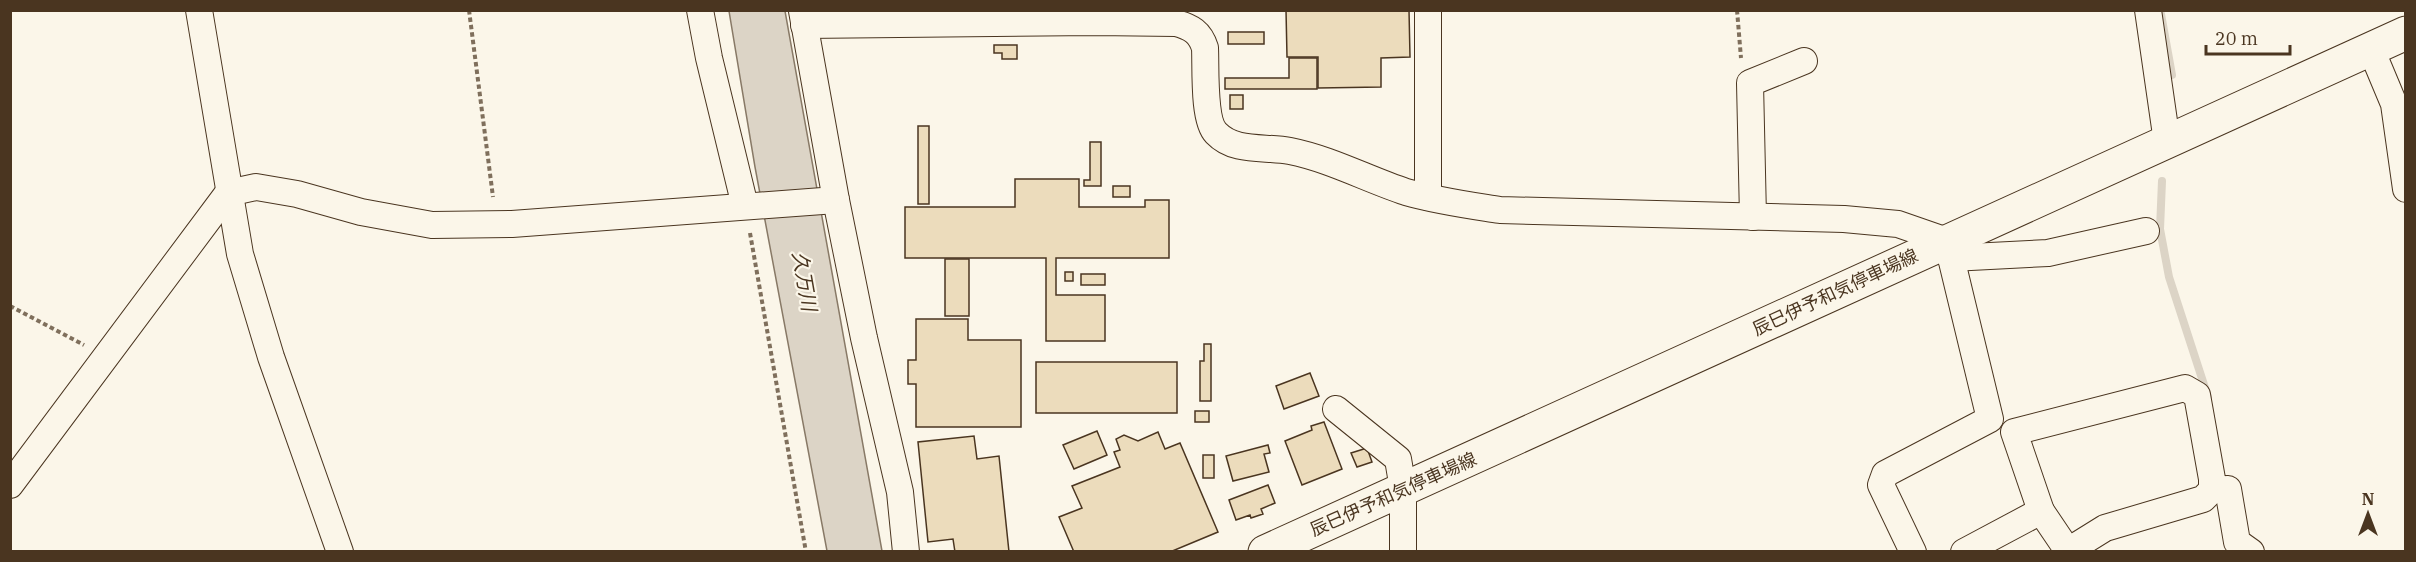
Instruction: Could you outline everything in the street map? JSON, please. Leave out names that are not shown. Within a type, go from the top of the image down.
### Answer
[{"type":"main road","name":"辰巳伊予和気停車場線","points":[[1265,552],[1403,489],[1949,250],[2167,142],[2406,33]]},
{"type":"street","points":[[199,10],[240,254],[271,357],[340,552]]},
{"type":"street","points":[[700,10],[709,58],[748,206]]},
{"type":"street","points":[[1428,10],[1428,197]]},
{"type":"street","points":[[2148,10],[2167,142]]},
{"type":"street","points":[[906,552],[900,492],[830,200],[803,18],[1095,16],[1188,26],[1197,31],[1205,48],[1209,114],[1214,131],[1225,140],[1246,148],[1306,154],[1405,191],[1500,210],[1844,219],[1898,224],[1949,250],[2048,253],[2146,231]]},
{"type":"street","points":[[2371,49],[2394,104],[2406,189]]},
{"type":"street","points":[[1753,217],[1750,83],[1804,61]]},
{"type":"street","points":[[10,485],[228,193],[256,187],[297,194],[362,212],[432,225],[497,224],[830,200]]},
{"type":"street","points":[[1949,250],[1990,419],[2014,432],[2041,511],[2068,551],[2105,528],[2203,499],[2212,490],[2228,489],[2237,542],[2251,552]]},
{"type":"street","points":[[2014,432],[2185,388],[2197,395],[2212,490]]},
{"type":"street","points":[[1336,409],[1398,459],[1403,489],[1403,552]]},
{"type":"street","points":[[1913,552],[1881,485],[1885,474],[1990,419]]},
{"type":"street","points":[[1964,552],[2041,511]]},
{"type":"path","points":[[469,10],[497,224]]},
{"type":"path","points":[[1737,10],[1743,74],[1750,83]]},
{"type":"path","points":[[748,206],[806,552]]},
{"type":"path","points":[[10,306],[105,357]]},
{"type":"water","name":"久万川","points":[[729,11],[785,11],[882,551],[827,551],[755,167]]},
{"type":"building","points":[[1286,10],[1409,10],[1410,57],[1381,58],[1381,87],[1318,88],[1318,57],[1287,57]]},
{"type":"building","points":[[1228,32],[1264,32],[1264,44],[1228,44]]},
{"type":"building","points":[[994,45],[1017,45],[1017,59],[1002,59],[1002,53],[994,53]]},
{"type":"building","points":[[1289,58],[1317,58],[1317,89],[1225,89],[1225,78],[1289,78]]},
{"type":"building","points":[[1230,95],[1243,95],[1243,109],[1230,109]]},
{"type":"building","points":[[918,126],[929,126],[929,204],[918,204]]},
{"type":"building","points":[[1090,142],[1101,142],[1101,186],[1084,186],[1084,180],[1090,180]]},
{"type":"building","points":[[1015,179],[1079,179],[1079,207],[1145,207],[1145,200],[1169,200],[1169,258],[1056,258],[1056,295],[1105,295],[1105,341],[1046,341],[1046,258],[905,258],[905,207],[1015,207]]},
{"type":"building","points":[[1113,186],[1130,186],[1130,197],[1113,197]]},
{"type":"building","points":[[945,259],[969,259],[969,316],[945,316]]},
{"type":"building","points":[[1065,272],[1073,272],[1073,281],[1065,281]]},
{"type":"building","points":[[1081,274],[1105,274],[1105,285],[1081,285]]},
{"type":"building","points":[[916,319],[968,319],[968,340],[1021,340],[1021,427],[916,427],[916,384],[908,384],[908,360],[916,360]]},
{"type":"building","points":[[1204,344],[1211,344],[1211,401],[1200,401],[1200,361],[1204,361]]},
{"type":"building","points":[[1036,362],[1177,362],[1177,413],[1036,413]]},
{"type":"building","points":[[1310,373],[1319,396],[1284,409],[1276,386]]},
{"type":"building","points":[[1195,411],[1209,411],[1209,422],[1195,422]]},
{"type":"building","points":[[1324,422],[1342,469],[1302,485],[1285,441],[1312,430],[1311,426]]},
{"type":"building","points":[[1097,431],[1107,455],[1074,469],[1063,445]]},
{"type":"building","points":[[1158,432],[1165,449],[1180,443],[1218,532],[1170,552],[1074,552],[1059,517],[1082,508],[1072,486],[1120,467],[1114,452],[1120,450],[1116,439],[1124,435],[1138,441]]},
{"type":"building","points":[[974,436],[977,459],[999,456],[1009,552],[955,552],[953,539],[928,542],[918,442]]},
{"type":"building","points":[[1268,445],[1270,453],[1264,454],[1269,472],[1233,481],[1226,456]]},
{"type":"building","points":[[1367,448],[1372,462],[1357,467],[1351,453]]},
{"type":"building","points":[[1203,455],[1214,455],[1214,478],[1203,478]]},
{"type":"building","points":[[1268,485],[1275,503],[1261,509],[1263,514],[1251,518],[1250,515],[1236,520],[1229,500]]},
{"type":"waterway","points":[[2161,14],[2172,75]]},
{"type":"waterway","points":[[2162,181],[2160,229],[2169,277],[2208,397]]}]
